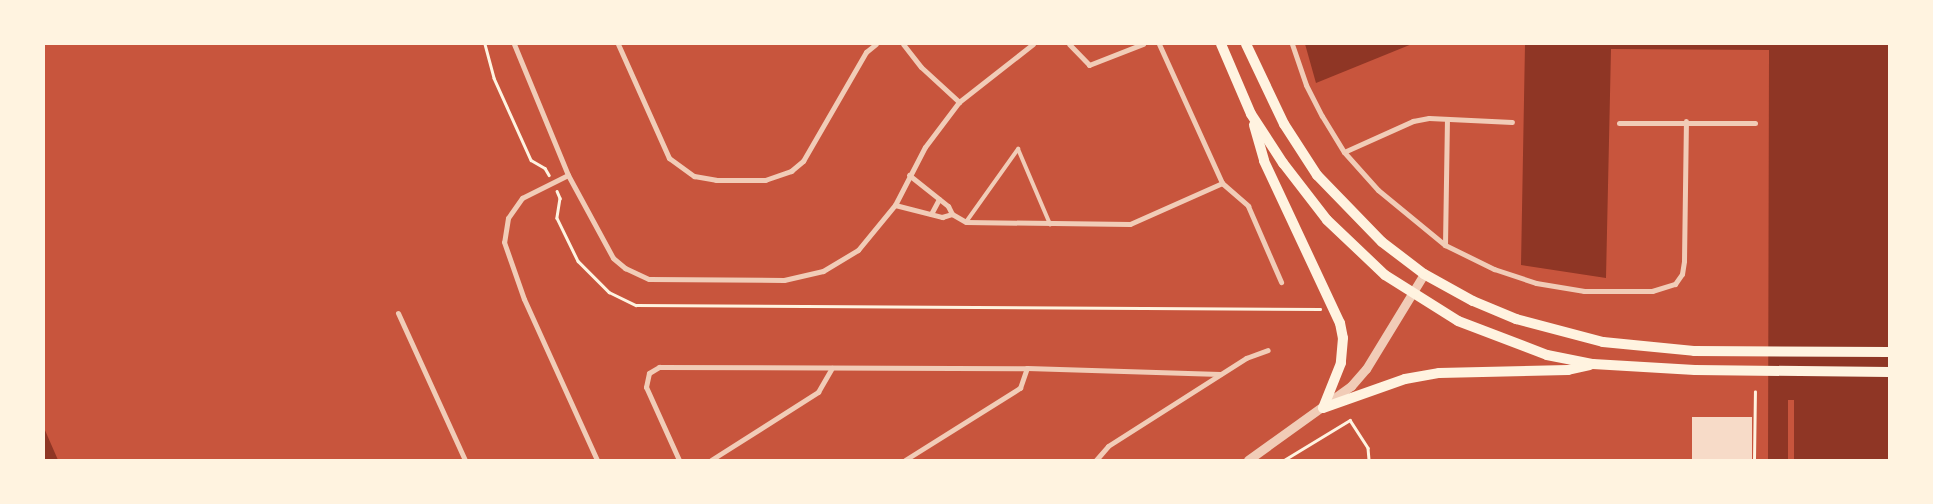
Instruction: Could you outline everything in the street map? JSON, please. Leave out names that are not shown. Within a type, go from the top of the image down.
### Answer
[{"type":"main road","points":[[1221,44],[1251,114],[1264,161],[1334,308],[1343,338],[1341,363],[1324,408]]},
{"type":"main road","points":[[1246,44],[1284,124],[1317,175],[1382,242],[1424,274],[1473,301],[1558,332],[1602,342],[1694,351],[1889,352]]},
{"type":"main road","points":[[1251,114],[1288,171],[1327,220],[1384,275],[1458,321],[1496,338],[1547,355],[1593,364],[1695,370],[1889,372]]},
{"type":"main road","points":[[1324,408],[1405,379],[1439,373],[1560,371],[1593,364]]},
{"type":"street","points":[[514,44],[568,176],[614,258],[625,268],[649,279],[802,277],[840,263],[858,250],[895,205],[909,176],[959,102],[1033,44]]},
{"type":"street","points":[[618,44],[669,158],[694,176],[716,180],[764,180],[791,171],[803,161],[866,52],[876,44]]},
{"type":"street","points":[[903,44],[921,67],[959,102]]},
{"type":"street","points":[[1068,44],[1090,65],[1143,44]]},
{"type":"street","points":[[1159,44],[1222,183],[1248,206],[1281,282]]},
{"type":"street","points":[[1292,44],[1306,85],[1344,152],[1378,190],[1445,245],[1494,269],[1536,283],[1584,291],[1652,291],[1675,284],[1682,274],[1684,261],[1686,122]]},
{"type":"street","points":[[1445,245],[1447,120]]},
{"type":"street","points":[[1344,152],[1413,121],[1512,122]]},
{"type":"street","points":[[1619,123],[1755,124]]},
{"type":"street","points":[[568,176],[522,198],[508,218],[504,242],[524,298],[597,460]]},
{"type":"street","points":[[909,176],[939,199],[952,214],[966,222],[1050,224],[1130,224],[1222,183]]},
{"type":"street","points":[[931,214],[939,199]]},
{"type":"street","points":[[895,205],[942,217],[952,214]]},
{"type":"street","points":[[1248,460],[1324,408],[1366,369],[1424,274]]},
{"type":"street","points":[[398,312],[465,460]]},
{"type":"street","points":[[1096,460],[1108,446],[1220,374],[1246,358],[1268,350]]},
{"type":"street","points":[[679,460],[646,387],[649,373],[659,367],[1027,368],[1220,374]]},
{"type":"street","points":[[711,460],[818,392],[832,368]]},
{"type":"street","points":[[905,460],[1020,388],[1027,368]]},
{"type":"lane","points":[[966,222],[1018,149],[1050,224]]},
{"type":"path","points":[[485,44],[494,78],[531,160],[545,168],[560,198],[556,218],[578,260],[609,292],[636,305],[1241,311],[1334,308]]},
{"type":"path","points":[[1754,460],[1755,392]]},
{"type":"path","points":[[1284,460],[1350,420],[1368,448],[1369,460]]},
{"type":"shaded area","points":[[1305,44],[1412,44],[1316,83]]},
{"type":"shaded area","points":[[1525,44],[1889,44],[1889,460],[1768,460],[1769,50],[1611,49],[1606,278],[1521,265]]},
{"type":"shaded area","points":[[44,428],[58,460],[44,460]]},
{"type":"pier","points":[[1788,400],[1794,400],[1794,460],[1788,460]]},
{"type":"building","points":[[1692,417],[1752,417],[1752,460],[1692,460]]}]
